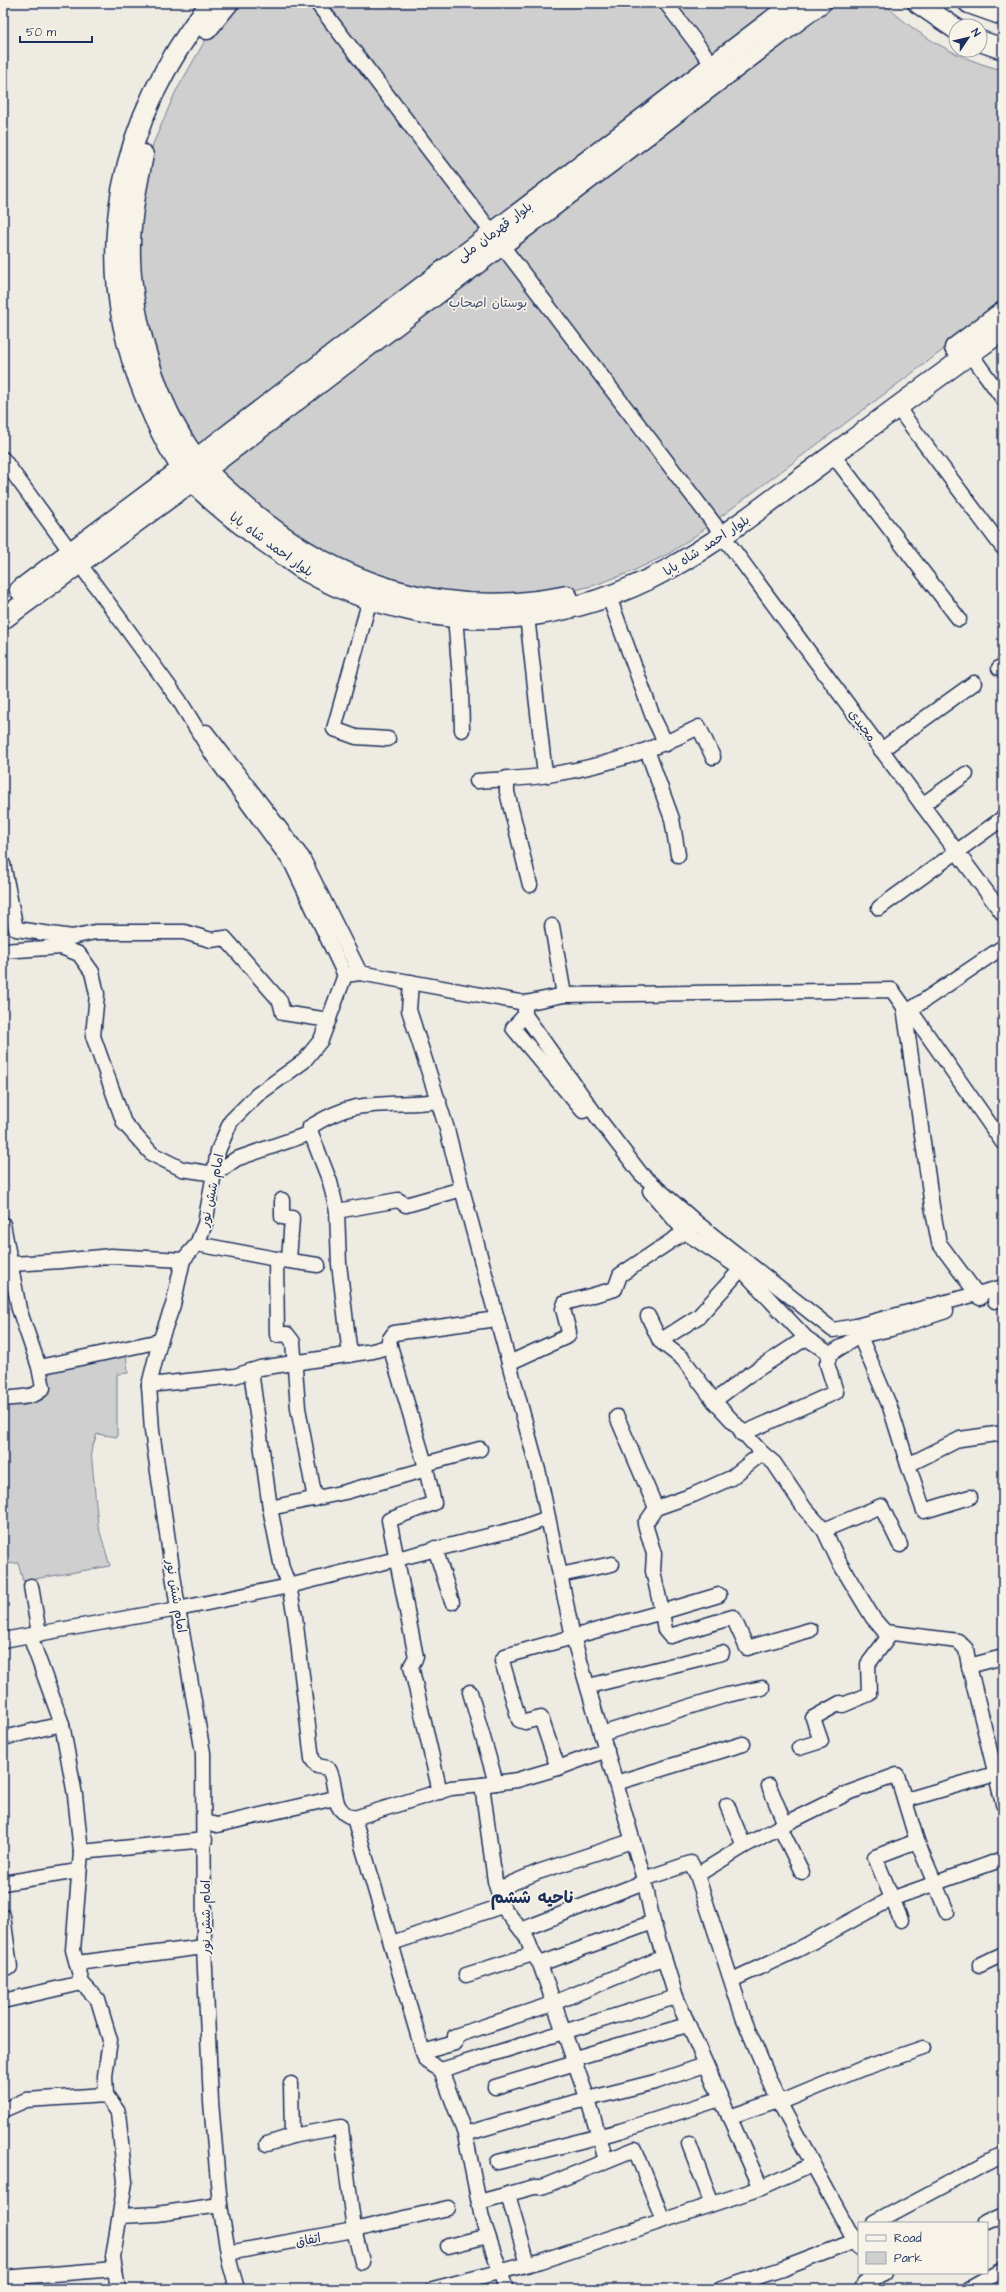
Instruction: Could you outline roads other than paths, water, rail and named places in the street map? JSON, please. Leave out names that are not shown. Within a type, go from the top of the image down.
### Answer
[{"type":"highway","name":"بلوار احمد شاه بابا","points":[[211,3],[184,38],[150,100],[132,145],[121,192],[117,231],[117,275],[122,316],[133,366],[154,419],[194,470],[247,530],[307,572],[370,600],[413,611],[455,616],[527,616],[609,597],[664,574],[1003,312]]},
{"type":"highway","name":"بلوار احمد شاه بابا","points":[[228,3],[198,41],[168,89],[145,144],[135,195],[130,243],[133,292],[145,347],[158,388],[194,470],[314,558],[366,582],[416,596],[458,604],[492,604],[574,594],[634,574],[657,564],[719,531],[833,454],[1003,330]]},
{"type":"highway","points":[[918,3],[948,24]]},
{"type":"highway","points":[[969,3],[1003,15]]},
{"type":"highway","points":[[988,44],[1003,49]]},
{"type":"highway","points":[[3,619],[76,557],[194,470]]},
{"type":"highway","points":[[3,602],[76,557]]},
{"type":"main road","points":[[717,71],[793,3]]},
{"type":"main road","points":[[717,71],[822,3]]},
{"type":"main road","name":"بلوار قهرمان ملی","points":[[194,470],[717,71]]},
{"type":"street","name":"مجیدی","points":[[317,3],[719,531],[1003,914]]},
{"type":"street","points":[[666,3],[717,71]]},
{"type":"street","points":[[970,353],[1003,400]]},
{"type":"street","points":[[897,407],[1003,548]]},
{"type":"street","points":[[833,454],[959,619]]},
{"type":"street","points":[[3,459],[179,700],[214,757],[292,864],[345,975],[360,973],[411,982],[525,1009],[564,995],[892,990],[907,1008],[1003,1143]]},
{"type":"street","points":[[609,597],[653,717],[666,744]]},
{"type":"street","points":[[370,600],[334,729],[356,737],[388,739]]},
{"type":"street","points":[[455,616],[461,691],[462,730]]},
{"type":"street","points":[[527,616],[544,766],[547,775]]},
{"type":"street","points":[[881,750],[974,683]]},
{"type":"street","points":[[179,700],[222,750],[302,857],[360,973]]},
{"type":"street","points":[[477,782],[547,775],[608,762],[666,744],[699,727],[713,757]]},
{"type":"street","points":[[647,750],[672,819],[678,855]]},
{"type":"street","points":[[922,805],[966,774]]},
{"type":"street","points":[[507,778],[507,792],[530,885]]},
{"type":"street","points":[[879,908],[956,850],[1003,818]]},
{"type":"street","points":[[3,864],[20,949]]},
{"type":"street","points":[[552,926],[564,995]]},
{"type":"street","points":[[16,929],[72,937],[95,932],[184,932],[211,940],[224,938],[280,1001],[283,1013],[329,1020]]},
{"type":"street","points":[[3,951],[62,947],[79,954],[92,972],[96,994],[93,1036],[124,1123],[152,1154],[182,1169],[215,1174],[236,1159],[311,1133]]},
{"type":"street","points":[[907,1008],[1003,948]]},
{"type":"street","name":"امام شش نور","points":[[237,2289],[228,2253],[220,2205],[211,2102],[204,1947],[205,1840],[203,1753],[178,1609],[152,1431],[149,1385],[160,1341],[173,1305],[183,1260],[197,1244],[205,1224],[218,1151],[231,1121],[257,1096],[304,1061],[321,1040],[345,975]]},
{"type":"street","points":[[411,982],[409,1010],[439,1101],[456,1159],[462,1189],[539,1474],[573,1637],[589,1686],[601,1734],[607,1750],[644,1880],[653,1922],[676,1997],[687,2025],[761,2188]]},
{"type":"street","points":[[907,1008],[932,1206],[939,1243],[979,1296]]},
{"type":"street","points":[[525,1009],[598,1118],[641,1174],[697,1223],[833,1330],[858,1331],[891,1329],[1003,1287]]},
{"type":"street","points":[[525,1009],[513,1028],[686,1233],[741,1269],[806,1338],[830,1354]]},
{"type":"street","points":[[350,1355],[339,1264],[337,1211],[330,1182],[310,1127],[325,1118],[353,1108],[419,1104],[439,1101]]},
{"type":"street","points":[[337,1211],[398,1200],[406,1205],[462,1189]]},
{"type":"street","points":[[282,1200],[282,1217],[292,1218],[282,1260],[277,1335],[287,1334],[293,1342],[298,1408],[315,1499]]},
{"type":"street","points":[[509,1363],[568,1336],[569,1332],[563,1309],[565,1303],[615,1289],[620,1275],[686,1233],[697,1223]]},
{"type":"street","points":[[3,1224],[5,1244],[12,1264],[19,1309],[39,1367],[43,1388],[40,1392],[34,1395],[3,1399]]},
{"type":"street","points":[[197,1244],[282,1260],[318,1265]]},
{"type":"street","points":[[12,1264],[61,1262],[111,1256],[183,1260]]},
{"type":"street","points":[[660,1341],[699,1316],[741,1269]]},
{"type":"street","points":[[979,1296],[1000,1296]]},
{"type":"street","points":[[648,1316],[660,1341],[682,1359],[714,1401],[742,1434],[774,1464],[805,1509],[824,1530],[839,1562],[873,1618],[885,1632],[887,1639],[868,1664],[869,1694],[844,1705],[840,1703],[813,1718],[821,1741],[799,1748]]},
{"type":"street","points":[[440,1792],[411,1666],[416,1657],[398,1559],[388,1520],[434,1503],[425,1464],[390,1346],[390,1340],[394,1333],[497,1319]]},
{"type":"street","points":[[742,1434],[836,1392],[827,1364],[830,1354],[858,1331]]},
{"type":"street","points":[[858,1331],[890,1407],[924,1511],[970,1497]]},
{"type":"street","points":[[714,1401],[747,1376],[806,1338]]},
{"type":"street","points":[[39,1367],[160,1341]]},
{"type":"street","points":[[149,1385],[235,1376],[260,1368],[350,1355],[390,1346]]},
{"type":"street","points":[[251,1371],[270,1508],[282,1568],[290,1586],[312,1759],[317,1766],[328,1768],[331,1772],[335,1798],[342,1812],[354,1818],[451,1788],[517,1780],[558,1768],[607,1750]]},
{"type":"street","points":[[616,1417],[656,1508]]},
{"type":"street","points":[[908,1465],[960,1439],[1003,1433]]},
{"type":"street","points":[[425,1464],[480,1449]]},
{"type":"street","points":[[762,1453],[742,1471],[731,1478],[693,1495],[656,1508],[645,1524],[654,1554],[653,1572],[665,1630],[670,1636],[733,1617],[747,1648],[810,1630]]},
{"type":"street","points":[[270,1508],[315,1499],[424,1470],[425,1464]]},
{"type":"street","points":[[824,1530],[882,1506],[900,1545]]},
{"type":"street","points":[[4,1635],[34,1635],[178,1609],[290,1586],[520,1528],[548,1518]]},
{"type":"street","points":[[436,1548],[452,1602]]},
{"type":"street","points":[[560,1575],[612,1564]]},
{"type":"street","points":[[32,1586],[34,1635],[62,1724],[75,1795],[81,1852],[78,1871],[73,1950],[82,1983],[98,2000],[110,2040],[105,2076],[106,2095],[118,2112],[125,2182],[119,2212],[121,2216],[113,2257],[118,2289]]},
{"type":"street","points":[[558,1768],[541,1718],[525,1722],[519,1720],[502,1661],[506,1656],[719,1595]]},
{"type":"street","points":[[885,1632],[958,1641],[966,1649],[1003,1804]]},
{"type":"street","points":[[589,1686],[722,1653]]},
{"type":"street","points":[[969,1666],[1003,1657]]},
{"type":"street","points":[[601,1734],[727,1695],[762,1688]]},
{"type":"street","points":[[470,1692],[489,1784],[495,1881],[502,1906],[526,1936],[536,1959],[588,2100],[606,2160]]},
{"type":"street","points":[[3,1738],[62,1724]]},
{"type":"street","points":[[616,1783],[743,1744]]},
{"type":"street","points":[[906,1800],[995,1774]]},
{"type":"street","points":[[697,1875],[782,1825],[848,1793],[897,1775],[906,1800],[917,1841],[947,1912]]},
{"type":"street","points":[[769,1786],[782,1825],[802,1872]]},
{"type":"street","points":[[204,1822],[217,1825],[335,1798]]},
{"type":"street","points":[[726,1805],[744,1846]]},
{"type":"street","points":[[354,1818],[426,2061],[441,2070],[464,2134],[488,2236],[506,2289]]},
{"type":"street","points":[[81,1852],[205,1840]]},
{"type":"street","points":[[498,1889],[538,1872],[632,1841]]},
{"type":"street","points":[[900,1920],[875,1856],[917,1841]]},
{"type":"street","points":[[732,1980],[799,1949],[891,1899],[1003,1859]]},
{"type":"street","points":[[521,1930],[644,1880],[691,1863],[697,1875],[743,2017],[779,2101],[812,2165],[856,2239],[782,2270],[721,2289]]},
{"type":"street","points":[[3,1883],[78,1871]]},
{"type":"street","points":[[392,1943],[502,1906]]},
{"type":"street","points":[[3,1916],[10,1967]]},
{"type":"street","points":[[466,1975],[536,1959],[653,1922]]},
{"type":"street","points":[[77,1963],[204,1947]]},
{"type":"street","points":[[980,1965],[1003,1954]]},
{"type":"street","points":[[423,2052],[455,2043],[455,2036],[553,2003],[664,1957]]},
{"type":"street","points":[[3,2001],[82,1983]]},
{"type":"street","points":[[441,2070],[563,2031],[627,2014],[676,1997]]},
{"type":"street","points":[[572,2059],[687,2025]]},
{"type":"street","points":[[729,2117],[779,2101],[862,2068],[923,2048]]},
{"type":"street","points":[[495,2087],[572,2064],[572,2059]]},
{"type":"street","points":[[464,2134],[556,2107],[655,2082],[705,2065]]},
{"type":"street","points":[[291,2084],[292,2136]]},
{"type":"street","points":[[3,2110],[26,2100],[106,2095]]},
{"type":"street","points":[[498,2162],[598,2136],[720,2099]]},
{"type":"street","points":[[267,2144],[292,2136],[341,2127],[354,2230],[362,2262]]},
{"type":"street","points":[[689,2144],[712,2204]]},
{"type":"street","points":[[479,2202],[534,2187],[542,2187],[602,2164],[606,2160],[635,2149],[663,2220]]},
{"type":"street","points":[[876,2222],[1003,2154]]},
{"type":"street","points":[[433,2289],[528,2264],[761,2188],[812,2165]]},
{"type":"street","points":[[508,2195],[528,2264]]},
{"type":"street","points":[[121,2216],[157,2214],[220,2205]]},
{"type":"street","name":"اتفاق","points":[[228,2253],[354,2230],[448,2208]]},
{"type":"street","points":[[988,2222],[1003,2215]]},
{"type":"street","points":[[448,2246],[488,2236]]},
{"type":"street","points":[[3,2278],[115,2269]]},
{"type":"street","points":[[969,2289],[1003,2270]]},
{"type":"street","points":[[864,2284],[883,2274]]},
{"type":"district","name":"ناحیه ششم","points":[[532,1897]]},
{"type":"park label","name":"بوستان اصحاب","points":[[488,302]]}]
